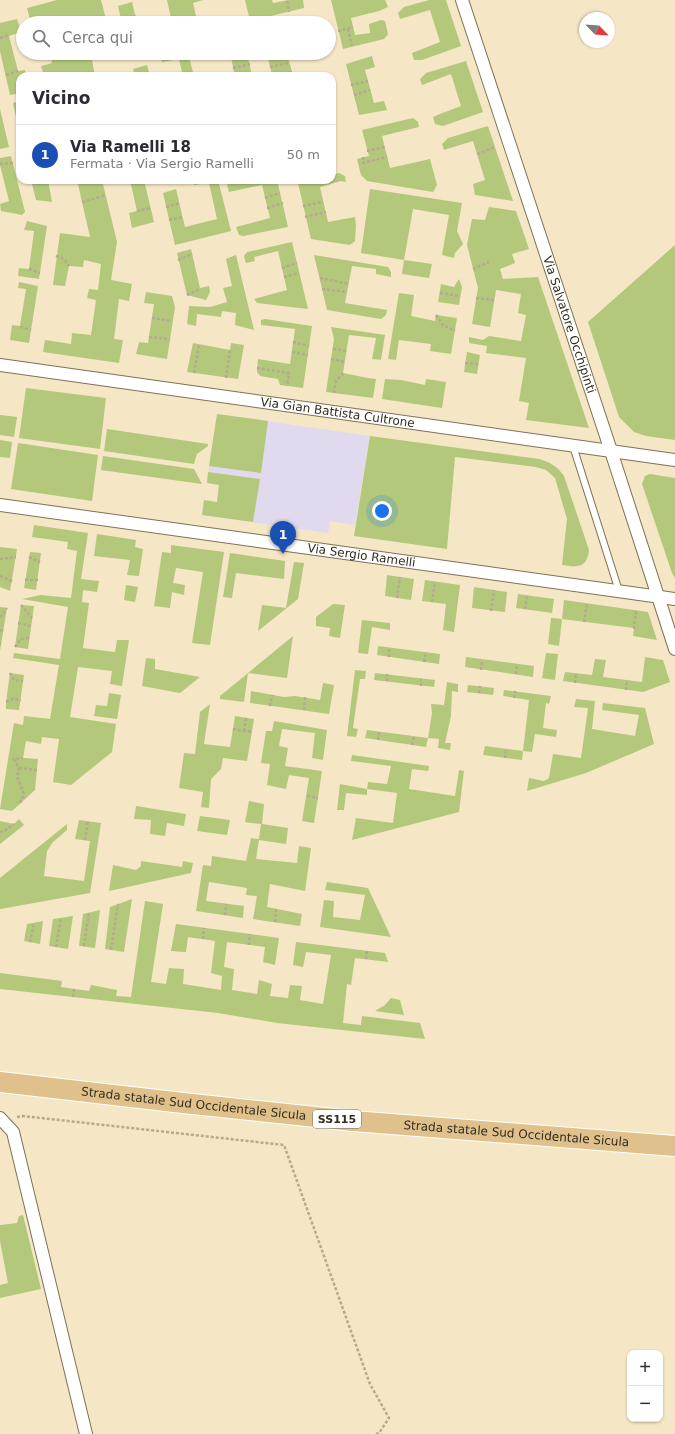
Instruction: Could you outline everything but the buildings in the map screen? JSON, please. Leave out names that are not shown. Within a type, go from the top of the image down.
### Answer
[{"type":"main road","name":"Strada statale Sud Occidentale Sicula","points":[[0,1082],[345,1120],[675,1146]]},
{"type":"street","name":"Via Salvatore Occhipinti","points":[[462,0],[675,649]]},
{"type":"street","name":"Via Gian Battista Cultrone","points":[[0,365],[675,460]]},
{"type":"street","name":"Via Sergio Ramelli","points":[[0,506],[675,599]]},
{"type":"street","points":[[0,1118],[13,1132],[86,1434]]},
{"type":"lane","points":[[573,446],[619,591]]},
{"type":"path","points":[[287,1],[289,12]]},
{"type":"path","points":[[338,31],[353,28]]},
{"type":"path","points":[[348,29],[352,46]]},
{"type":"path","points":[[0,38],[9,35]]},
{"type":"path","points":[[270,67],[290,63]]},
{"type":"path","points":[[233,68],[250,64]]},
{"type":"path","points":[[6,75],[18,71]]},
{"type":"path","points":[[351,85],[368,81]]},
{"type":"path","points":[[354,95],[370,90]]},
{"type":"path","points":[[367,151],[385,147]]},
{"type":"path","points":[[477,154],[495,148]]},
{"type":"path","points":[[364,157],[363,163],[387,157]]},
{"type":"path","points":[[0,164],[13,163]]},
{"type":"path","points":[[265,198],[280,193]]},
{"type":"path","points":[[82,202],[106,195]]},
{"type":"path","points":[[303,206],[323,202]]},
{"type":"path","points":[[268,208],[283,203]]},
{"type":"path","points":[[166,207],[180,204]]},
{"type":"path","points":[[137,211],[150,208]]},
{"type":"path","points":[[305,217],[326,212]]},
{"type":"path","points":[[169,220],[183,217]]},
{"type":"path","points":[[178,260],[192,254]]},
{"type":"path","points":[[56,256],[64,258],[69,266]]},
{"type":"path","points":[[473,269],[488,262]]},
{"type":"path","points":[[282,268],[297,263]]},
{"type":"path","points":[[29,269],[40,272]]},
{"type":"path","points":[[284,277],[300,273]]},
{"type":"path","points":[[320,278],[349,284]]},
{"type":"path","points":[[187,295],[200,289]]},
{"type":"path","points":[[322,289],[347,292]]},
{"type":"path","points":[[440,293],[460,296]]},
{"type":"path","points":[[476,298],[494,300]]},
{"type":"path","points":[[436,315],[443,324],[454,331]]},
{"type":"path","points":[[152,318],[172,321]]},
{"type":"path","points":[[20,327],[32,330]]},
{"type":"path","points":[[149,337],[170,340]]},
{"type":"path","points":[[293,342],[309,346]]},
{"type":"path","points":[[194,373],[199,345]]},
{"type":"path","points":[[333,349],[347,351]]},
{"type":"path","points":[[226,378],[230,350]]},
{"type":"path","points":[[292,352],[308,355]]},
{"type":"path","points":[[331,359],[345,362]]},
{"type":"path","points":[[466,363],[478,364]]},
{"type":"path","points":[[257,368],[289,373],[287,386]]},
{"type":"path","points":[[334,393],[336,381],[343,373]]},
{"type":"path","points":[[0,559],[16,557]]},
{"type":"path","points":[[29,557],[40,562]]},
{"type":"path","points":[[0,576],[12,581]]},
{"type":"path","points":[[397,598],[400,577]]},
{"type":"path","points":[[25,580],[38,580]]},
{"type":"path","points":[[432,602],[435,582]]},
{"type":"path","points":[[491,611],[494,590]]},
{"type":"path","points":[[525,609],[527,595]]},
{"type":"path","points":[[584,622],[587,603]]},
{"type":"path","points":[[21,605],[32,618]]},
{"type":"path","points":[[0,617],[7,608]]},
{"type":"path","points":[[634,628],[636,610]]},
{"type":"path","points":[[18,623],[31,626]]},
{"type":"path","points":[[15,647],[22,639],[29,638]]},
{"type":"path","points":[[389,647],[389,657]]},
{"type":"path","points":[[424,662],[426,652]]},
{"type":"path","points":[[481,670],[482,660]]},
{"type":"path","points":[[516,674],[517,664]]},
{"type":"path","points":[[10,673],[14,680],[23,681]]},
{"type":"path","points":[[575,683],[576,673]]},
{"type":"path","points":[[387,674],[387,681]]},
{"type":"path","points":[[421,678],[421,686]]},
{"type":"path","points":[[626,690],[627,680]]},
{"type":"path","points":[[478,693],[480,686]]},
{"type":"path","points":[[514,698],[515,691]]},
{"type":"path","points":[[270,706],[272,695]]},
{"type":"path","points":[[304,710],[305,697]]},
{"type":"path","points":[[6,702],[12,699],[21,700]]},
{"type":"path","points":[[244,731],[246,718]]},
{"type":"path","points":[[233,729],[252,732]]},
{"type":"path","points":[[378,740],[379,732]]},
{"type":"path","points":[[412,745],[414,736]]},
{"type":"path","points":[[504,758],[506,749]]},
{"type":"path","points":[[20,803],[24,794],[17,777],[19,768],[14,759],[23,758]]},
{"type":"path","points":[[19,768],[37,770]]},
{"type":"path","points":[[306,796],[318,798]]},
{"type":"path","points":[[85,840],[88,821]]},
{"type":"path","points":[[0,832],[3,832],[14,824]]},
{"type":"path","points":[[111,950],[118,904]]},
{"type":"path","points":[[225,915],[226,904]]},
{"type":"path","points":[[275,922],[276,909]]},
{"type":"path","points":[[84,946],[89,912]]},
{"type":"path","points":[[56,947],[61,918]]},
{"type":"path","points":[[30,942],[34,923]]},
{"type":"path","points":[[202,939],[204,928]]},
{"type":"path","points":[[249,945],[250,934]]},
{"type":"path","points":[[366,959],[367,951]]},
{"type":"path","points":[[73,997],[74,989]]},
{"type":"path","points":[[0,1118],[23,1116],[284,1144],[370,1384],[389,1418],[379,1433],[376,1434]]},
{"type":"shaded area","points":[[217,414],[370,436],[355,525],[330,521],[328,533],[202,515],[204,500],[217,502],[219,485],[207,483]]},
{"type":"green space","points":[[57,0],[101,0],[105,16],[29,16],[27,8]]},
{"type":"green space","points":[[167,0],[203,0],[193,3],[196,16],[170,16]]},
{"type":"green space","points":[[245,0],[272,0],[273,3],[289,0],[303,0],[304,8],[271,16],[249,16]]},
{"type":"green space","points":[[331,0],[385,0],[388,7],[379,11],[351,18],[355,35],[370,33],[369,24],[381,20],[385,21],[388,34],[384,39],[343,49]]},
{"type":"green space","points":[[429,0],[446,0],[461,46],[422,60],[414,60],[412,53],[440,42],[430,10],[400,19],[398,13],[404,7]]},
{"type":"green space","points":[[132,2],[135,16],[120,16],[118,6]]},
{"type":"green space","points":[[16,19],[16,34],[9,36],[18,71],[25,70],[25,72],[16,72],[16,94],[10,95],[0,51],[0,23]]},
{"type":"green space","points":[[372,56],[375,67],[365,70],[374,103],[384,101],[387,110],[359,115],[346,64]]},
{"type":"green space","points":[[51,60],[92,60],[94,72],[43,72],[41,66],[52,63]]},
{"type":"green space","points":[[162,60],[173,60],[162,62]]},
{"type":"green space","points":[[179,60],[190,60],[193,72],[182,72]]},
{"type":"green space","points":[[232,60],[249,60],[251,72],[234,72]]},
{"type":"green space","points":[[269,60],[289,60],[292,72],[271,72]]},
{"type":"green space","points":[[466,61],[483,112],[443,126],[435,124],[433,117],[461,106],[451,74],[422,85],[420,79],[426,73]]},
{"type":"green space","points":[[147,65],[149,72],[134,72],[133,69]]},
{"type":"green space","points":[[16,102],[16,117],[13,103]]},
{"type":"green space","points":[[0,109],[9,147],[0,149]]},
{"type":"green space","points":[[413,118],[418,122],[419,127],[382,136],[390,168],[430,159],[437,185],[433,192],[367,181],[361,175],[357,159],[369,156],[362,130]]},
{"type":"green space","points":[[488,126],[513,201],[475,195],[473,184],[485,180],[473,141],[444,150],[442,144],[448,138]]},
{"type":"green space","points":[[11,156],[16,176],[16,184],[18,184],[25,212],[22,215],[1,211],[0,204],[9,201],[0,165],[0,158]]},
{"type":"green space","points":[[339,173],[345,176],[346,182],[341,181],[336,182],[336,174]]},
{"type":"green space","points":[[32,184],[49,184],[52,202],[36,200]]},
{"type":"green space","points":[[78,184],[103,184],[117,242],[111,280],[132,284],[129,301],[119,299],[114,339],[123,340],[119,363],[43,352],[45,340],[71,344],[72,333],[91,335],[96,300],[87,298],[89,289],[98,290],[101,264],[84,260],[83,267],[69,266],[65,286],[53,285],[60,233],[90,237]]},
{"type":"green space","points":[[131,184],[145,184],[154,222],[132,228],[129,213],[137,211]]},
{"type":"green space","points":[[209,184],[219,184],[231,231],[175,245],[163,193],[176,189],[185,227],[217,219]]},
{"type":"green space","points":[[278,184],[288,227],[243,236],[239,235],[236,227],[270,218],[262,185],[229,192],[227,185]]},
{"type":"green space","points":[[298,184],[330,184],[320,187],[328,222],[355,217],[355,241],[350,245],[311,239]]},
{"type":"green space","points":[[370,189],[462,203],[457,231],[463,244],[455,253],[454,258],[442,255],[449,215],[413,209],[404,260],[361,253]]},
{"type":"green space","points":[[489,207],[516,211],[529,249],[512,254],[515,263],[500,269],[503,279],[538,277],[589,428],[526,420],[529,403],[519,401],[526,358],[486,353],[487,346],[469,343],[469,337],[483,340],[489,336],[521,341],[526,315],[518,313],[521,294],[496,290],[490,327],[472,324],[478,288],[467,245],[472,219],[485,220]]},
{"type":"green space","points":[[27,221],[47,226],[39,279],[18,276],[19,268],[29,269],[34,231],[24,230]]},
{"type":"green space","points":[[292,242],[308,309],[257,303],[254,299],[287,290],[278,251],[254,257],[255,261],[246,263],[244,256],[247,252]]},
{"type":"green space","points":[[675,245],[675,440],[646,436],[634,432],[619,417],[588,322]]},
{"type":"green space","points":[[191,249],[200,288],[209,286],[210,292],[206,300],[187,295],[177,253]]},
{"type":"green space","points":[[236,255],[254,330],[235,325],[236,313],[222,311],[221,317],[197,314],[196,326],[187,324],[189,306],[210,307],[227,302],[223,288],[232,286],[226,259]]},
{"type":"green space","points":[[314,255],[388,267],[391,272],[391,277],[376,274],[376,269],[352,266],[345,303],[387,310],[386,315],[381,319],[327,310]]},
{"type":"green space","points":[[404,260],[432,264],[429,278],[402,274]]},
{"type":"green space","points":[[459,279],[462,287],[459,305],[438,302],[441,284],[454,287]]},
{"type":"green space","points":[[19,282],[38,286],[29,343],[10,340],[12,325],[20,326],[26,289],[18,288]]},
{"type":"green space","points":[[146,292],[172,296],[175,307],[167,359],[136,354],[139,342],[148,343],[154,304],[144,303]]},
{"type":"green space","points":[[399,293],[414,295],[411,316],[435,321],[436,315],[457,318],[451,354],[430,351],[431,344],[399,340],[396,360],[388,359]]},
{"type":"green space","points":[[265,319],[312,326],[303,388],[280,385],[278,379],[260,376],[257,372],[258,359],[290,364],[295,329],[261,325],[261,320]]},
{"type":"green space","points":[[331,327],[385,335],[381,360],[372,359],[376,338],[349,335],[343,373],[376,379],[373,398],[326,392],[334,339]]},
{"type":"green space","points":[[193,343],[230,350],[231,343],[244,345],[238,379],[187,372]]},
{"type":"green space","points":[[467,352],[480,355],[477,374],[464,372]]},
{"type":"green space","points":[[385,379],[401,380],[425,385],[426,379],[446,382],[442,408],[382,399]]},
{"type":"green space","points":[[26,388],[106,398],[100,449],[19,438]]},
{"type":"green space","points":[[217,414],[268,421],[261,473],[209,466]]},
{"type":"green space","points":[[0,415],[17,417],[14,437],[0,435]]},
{"type":"green space","points":[[107,429],[208,444],[208,446],[197,454],[194,464],[104,451]]},
{"type":"green space","points":[[370,436],[539,459],[550,463],[564,476],[589,550],[586,561],[584,564],[577,566],[562,565],[567,519],[555,478],[546,470],[536,467],[455,457],[447,549],[354,536]]},
{"type":"green space","points":[[0,440],[12,442],[10,458],[0,457]]},
{"type":"green space","points":[[18,443],[98,455],[92,501],[11,489]]},
{"type":"green space","points":[[103,456],[194,469],[202,484],[101,470]]},
{"type":"green space","points":[[208,472],[260,479],[253,522],[202,515],[204,500],[217,502],[219,485],[207,483]]},
{"type":"green space","points":[[650,474],[675,478],[675,578],[642,484],[645,476]]},
{"type":"green space","points":[[34,525],[88,533],[81,579],[99,581],[97,592],[83,590],[82,602],[89,603],[83,648],[115,652],[117,640],[129,640],[122,686],[110,684],[112,671],[78,667],[70,717],[116,724],[112,752],[71,785],[53,782],[59,739],[42,737],[41,744],[26,741],[23,758],[38,759],[35,790],[12,811],[0,809],[14,723],[23,725],[24,716],[50,719],[59,665],[13,658],[14,653],[60,659],[68,607],[22,599],[41,595],[71,598],[77,551],[67,549],[68,542],[32,537]]},
{"type":"green space","points":[[97,534],[136,540],[135,547],[143,549],[139,576],[127,575],[130,560],[94,556]]},
{"type":"green space","points":[[171,545],[224,552],[210,645],[192,643],[203,572],[176,568],[173,583],[185,585],[184,595],[172,592],[170,608],[154,606],[162,552],[171,553]]},
{"type":"green space","points":[[0,547],[17,549],[10,591],[0,587]]},
{"type":"green space","points":[[30,552],[41,553],[36,590],[24,588]]},
{"type":"green space","points":[[230,553],[285,561],[284,579],[236,573],[232,598],[223,597]]},
{"type":"green space","points":[[294,562],[304,563],[298,599],[258,631],[262,605],[286,608]]},
{"type":"green space","points":[[387,575],[414,579],[411,600],[385,596]]},
{"type":"green space","points":[[425,580],[460,585],[454,632],[443,630],[446,604],[422,601]]},
{"type":"green space","points":[[126,585],[138,587],[135,602],[124,600]]},
{"type":"green space","points":[[474,587],[507,592],[505,612],[472,608]]},
{"type":"green space","points":[[518,594],[554,599],[552,613],[516,608]]},
{"type":"green space","points":[[564,600],[648,612],[657,640],[633,636],[634,628],[562,619]]},
{"type":"green space","points":[[333,604],[345,605],[340,638],[329,636],[330,628],[316,626],[316,617]]},
{"type":"green space","points":[[21,605],[34,606],[28,649],[15,647]]},
{"type":"green space","points":[[0,607],[7,608],[0,651]]},
{"type":"green space","points":[[551,618],[562,619],[559,646],[548,644]]},
{"type":"green space","points":[[362,620],[390,623],[390,630],[372,627],[368,654],[358,653]]},
{"type":"green space","points":[[293,636],[287,678],[248,673],[244,702],[220,699],[220,696]]},
{"type":"green space","points":[[378,646],[440,654],[439,664],[377,655]]},
{"type":"green space","points":[[546,653],[558,654],[555,680],[542,678]]},
{"type":"green space","points":[[466,657],[534,666],[533,677],[465,667]]},
{"type":"green space","points":[[645,657],[663,660],[670,682],[643,692],[563,681],[565,672],[592,675],[595,659],[606,660],[603,677],[642,682]]},
{"type":"green space","points":[[146,658],[155,659],[155,669],[200,677],[180,693],[142,686]]},
{"type":"green space","points":[[355,670],[366,671],[365,679],[360,679],[353,728],[358,729],[356,737],[347,736]]},
{"type":"green space","points":[[10,673],[24,675],[19,710],[6,709]]},
{"type":"green space","points":[[375,673],[435,680],[434,687],[374,680]]},
{"type":"green space","points":[[447,682],[458,684],[458,692],[452,691],[451,716],[445,743],[451,743],[450,750],[438,748],[439,739],[428,738],[432,713],[431,704],[444,705]]},
{"type":"green space","points":[[323,683],[334,685],[329,714],[250,703],[251,691],[284,697],[295,696],[320,700]]},
{"type":"green space","points":[[468,685],[494,688],[493,695],[467,692]]},
{"type":"green space","points":[[504,690],[551,696],[549,704],[546,703],[543,728],[557,730],[556,737],[535,734],[532,752],[523,751],[529,700],[503,696]]},
{"type":"green space","points":[[109,693],[121,695],[117,719],[94,716],[96,705],[107,706]]},
{"type":"green space","points":[[576,699],[595,701],[592,729],[635,736],[639,715],[602,710],[603,703],[645,708],[654,744],[586,773],[527,791],[529,778],[544,781],[549,778],[553,754],[581,758],[588,708],[574,707]]},
{"type":"green space","points":[[210,704],[204,744],[230,747],[235,716],[254,719],[247,761],[223,758],[221,769],[211,779],[209,808],[201,807],[203,792],[179,788],[184,753],[195,754],[200,712]]},
{"type":"green space","points":[[274,721],[327,730],[323,760],[312,758],[315,733],[282,729],[279,746],[288,748],[285,766],[322,771],[314,823],[302,821],[309,778],[289,775],[286,789],[267,785],[270,764],[261,763],[266,731],[272,731]]},
{"type":"green space","points":[[367,730],[428,738],[426,747],[365,738]]},
{"type":"green space","points":[[485,746],[523,751],[522,760],[483,755]]},
{"type":"green space","points":[[352,755],[429,766],[428,771],[412,769],[409,789],[455,796],[459,770],[464,771],[459,812],[352,840],[356,818],[393,823],[397,793],[367,789],[368,782],[387,784],[391,766],[351,761]]},
{"type":"green space","points":[[340,784],[367,789],[367,795],[346,793],[344,810],[337,810]]},
{"type":"green space","points":[[249,801],[264,804],[262,824],[288,828],[286,844],[259,840],[256,859],[297,863],[299,846],[311,848],[305,891],[270,884],[267,907],[302,914],[300,926],[253,919],[257,896],[246,895],[247,888],[209,882],[206,901],[244,906],[243,918],[196,911],[203,865],[211,866],[212,856],[246,861],[251,838],[259,839],[261,824],[245,822]]},
{"type":"green space","points":[[136,806],[186,814],[184,826],[167,823],[165,836],[150,834],[151,820],[134,819]]},
{"type":"green space","points":[[200,816],[230,820],[227,835],[197,831]]},
{"type":"green space","points":[[19,819],[24,825],[0,844],[0,821],[14,824]]},
{"type":"green space","points":[[79,820],[101,823],[90,893],[0,909],[0,878],[67,824],[67,830],[53,842],[47,851],[44,876],[84,881],[90,841],[75,839]]},
{"type":"green space","points":[[141,861],[182,867],[183,861],[193,863],[191,873],[109,891],[113,865],[136,870],[141,866]]},
{"type":"green space","points":[[327,882],[368,888],[391,937],[320,927],[324,900],[334,901],[333,917],[360,920],[365,895],[325,890]]},
{"type":"green space","points":[[132,899],[124,952],[105,949],[110,907]]},
{"type":"green space","points":[[145,901],[163,904],[151,982],[166,984],[169,968],[184,969],[183,984],[221,990],[222,976],[211,973],[215,941],[188,937],[186,952],[171,951],[176,924],[279,938],[275,965],[263,962],[265,947],[227,942],[224,967],[234,969],[232,990],[257,994],[259,980],[272,984],[270,996],[288,998],[290,985],[302,986],[300,1000],[323,1004],[331,955],[306,952],[303,967],[293,965],[296,942],[385,953],[388,962],[355,958],[351,985],[347,984],[343,1023],[361,1025],[362,1016],[420,1023],[425,1039],[277,1023],[218,1013],[0,989],[0,973],[62,981],[61,987],[89,991],[91,985],[117,990],[116,996],[131,997]]},
{"type":"green space","points":[[100,910],[95,948],[79,946],[83,914]]},
{"type":"green space","points":[[73,916],[68,949],[49,946],[53,919]]},
{"type":"green space","points":[[43,921],[40,944],[24,941],[27,924]]},
{"type":"green space","points":[[391,998],[400,1000],[404,1015],[375,1011],[385,1005]]},
{"type":"green space","points":[[23,1215],[41,1289],[0,1298],[0,1285],[8,1283],[0,1241],[0,1225],[17,1223],[19,1216]]},
{"type":"place","name":"Via Ramelli 18","points":[[283,554]]}]
